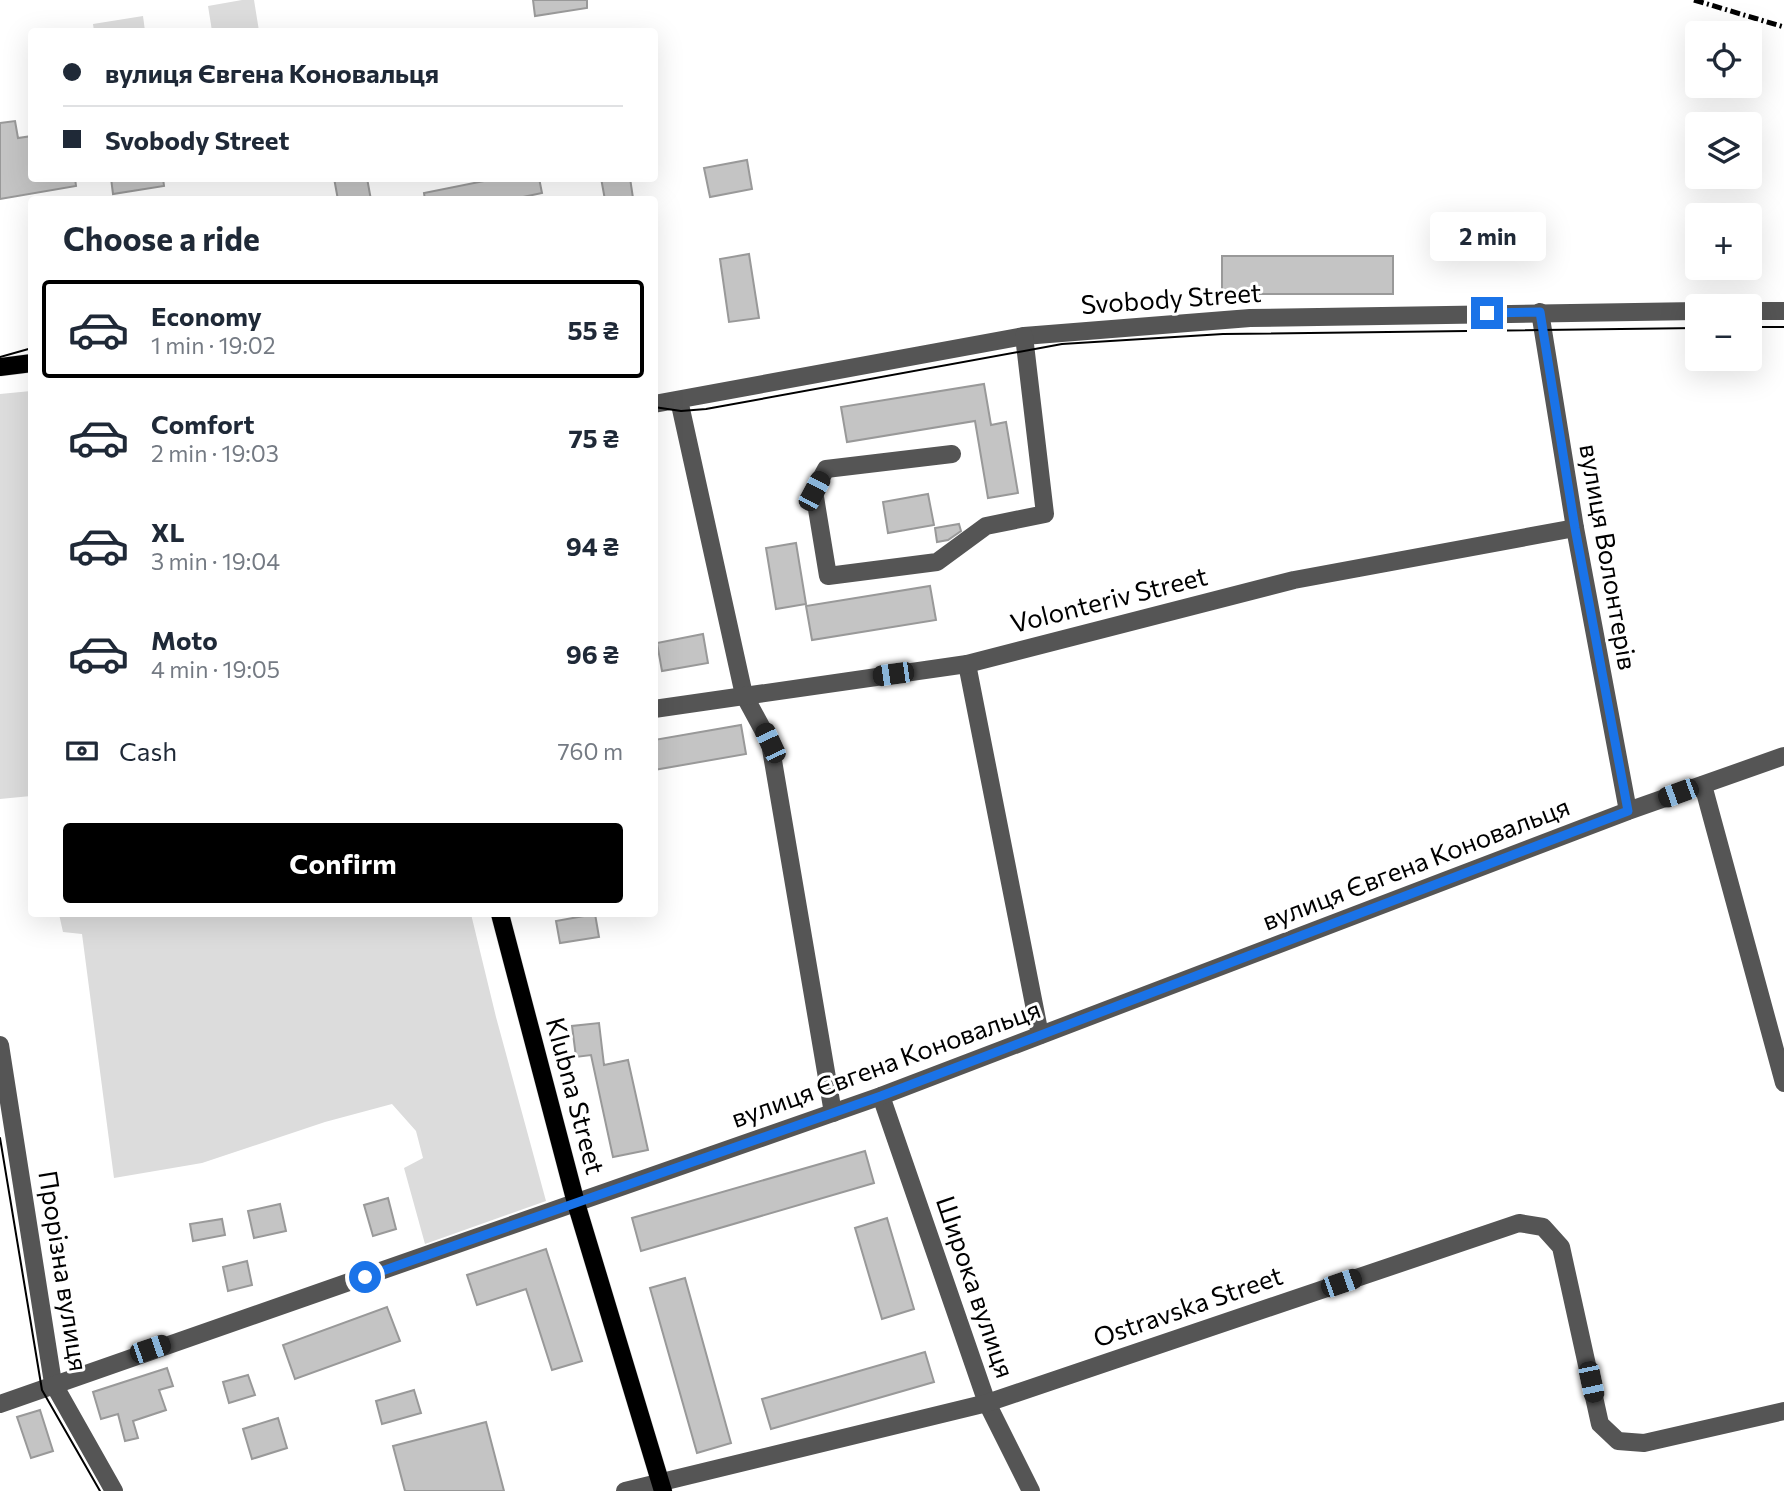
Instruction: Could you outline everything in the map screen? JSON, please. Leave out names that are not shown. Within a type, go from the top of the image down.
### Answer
[{"type":"main road","points":[[0,367],[28,364]]},
{"type":"main road","name":"Klubna Street","points":[[501,917],[576,1203],[662,1487]]},
{"type":"street","points":[[1762,311],[1784,310]]},
{"type":"street","name":"Svobody Street","points":[[658,403],[1024,336],[1250,318],[1685,311]]},
{"type":"street","name":"вулиця Волонтерів","points":[[1540,312],[1575,528],[1628,811]]},
{"type":"street","points":[[952,454],[826,468],[814,491],[828,576],[937,562],[986,526],[1045,514],[1024,336]]},
{"type":"street","points":[[679,400],[744,695],[770,743],[833,1113]]},
{"type":"street","name":"Volonteriv Street","points":[[658,708],[967,664],[1294,580],[1575,528]]},
{"type":"street","points":[[967,664],[1040,1035]]},
{"type":"street","name":"вулиця Євгена Коновальця","points":[[0,1404],[53,1383],[881,1096],[1628,811],[1784,756]]},
{"type":"street","points":[[1703,785],[1784,1083]]},
{"type":"street","name":"Прорізна вулиця","points":[[0,1045],[53,1383],[114,1491]]},
{"type":"street","name":"Широка вулиця","points":[[881,1096],[987,1403],[1031,1491]]},
{"type":"street","name":"Ostravska Street","points":[[625,1491],[662,1487],[987,1403],[1518,1223],[1543,1227],[1561,1247],[1600,1424],[1618,1441],[1644,1443],[1784,1411]]},
{"type":"shaded area","points":[[254,0],[259,28],[212,28],[208,6]]},
{"type":"shaded area","points":[[143,16],[145,28],[94,28],[93,24]]},
{"type":"shaded area","points":[[28,391],[28,796],[0,799],[0,394]]},
{"type":"shaded area","points":[[60,917],[472,917],[546,1201],[425,1244],[404,1168],[423,1158],[416,1131],[392,1104],[325,1122],[202,1163],[114,1178],[82,934],[63,932]]},
{"type":"building","points":[[533,0],[587,0],[587,8],[535,16]]},
{"type":"building","points":[[15,121],[18,138],[28,137],[28,182],[76,182],[76,186],[0,199],[0,123]]},
{"type":"building","points":[[747,160],[752,189],[710,197],[704,168]]},
{"type":"building","points":[[112,182],[164,182],[164,186],[113,194]]},
{"type":"building","points":[[335,182],[368,182],[370,196],[337,196]]},
{"type":"building","points":[[479,182],[540,182],[542,193],[528,196],[424,196],[424,193]]},
{"type":"building","points":[[602,182],[631,182],[633,196],[604,196]]},
{"type":"building","points":[[749,254],[759,318],[729,322],[720,259]]},
{"type":"building","points":[[1222,256],[1393,256],[1393,294],[1222,294]]},
{"type":"building","points":[[984,384],[991,425],[1006,422],[1018,493],[988,498],[975,421],[847,442],[841,407]]},
{"type":"building","points":[[928,494],[934,525],[888,533],[883,502]]},
{"type":"building","points":[[959,524],[961,531],[948,540],[937,542],[935,528]]},
{"type":"building","points":[[796,543],[806,604],[776,609],[766,548]]},
{"type":"building","points":[[930,586],[936,620],[812,640],[806,606]]},
{"type":"building","points":[[703,634],[708,663],[662,671],[658,643]]},
{"type":"building","points":[[741,725],[746,754],[658,769],[658,739]]},
{"type":"building","points":[[596,917],[599,937],[560,943],[556,921]]},
{"type":"building","points":[[599,1023],[604,1065],[628,1060],[648,1150],[613,1157],[591,1055],[576,1057],[572,1026]]},
{"type":"building","points":[[865,1151],[874,1183],[641,1251],[632,1218]]},
{"type":"building","points":[[388,1198],[396,1229],[373,1236],[364,1205]]},
{"type":"building","points":[[280,1204],[286,1231],[254,1238],[248,1211]]},
{"type":"building","points":[[887,1218],[914,1309],[882,1319],[855,1228]]},
{"type":"building","points":[[222,1219],[225,1235],[193,1241],[190,1224]]},
{"type":"building","points":[[546,1249],[582,1361],[552,1370],[526,1289],[477,1305],[467,1275]]},
{"type":"building","points":[[247,1261],[252,1285],[228,1291],[223,1267]]},
{"type":"building","points":[[685,1278],[731,1443],[697,1453],[650,1288]]},
{"type":"building","points":[[387,1307],[400,1341],[295,1379],[283,1345]]},
{"type":"building","points":[[925,1352],[934,1382],[771,1429],[762,1399]]},
{"type":"building","points":[[167,1368],[173,1386],[159,1390],[166,1410],[133,1421],[138,1438],[125,1441],[118,1414],[101,1419],[93,1392]]},
{"type":"building","points":[[248,1375],[255,1395],[229,1403],[223,1382]]},
{"type":"building","points":[[414,1390],[421,1413],[382,1424],[376,1401]]},
{"type":"building","points":[[40,1410],[53,1451],[31,1458],[17,1417]]},
{"type":"building","points":[[278,1418],[287,1448],[252,1459],[243,1429]]},
{"type":"building","points":[[486,1422],[504,1491],[405,1491],[393,1446]]},
{"type":"tram line","points":[[1762,327],[1784,327]]},
{"type":"tram line","points":[[658,408],[681,411],[706,409],[1062,344],[1223,334],[1685,328]]},
{"type":"tram line","points":[[0,357],[28,349]]},
{"type":"tram line","points":[[0,1138],[42,1390],[100,1491]]},
{"type":"railway","points":[[1694,0],[1784,27]]},
{"type":"route","points":[[365,1277],[881,1096],[1628,811],[1575,528],[1540,312],[1487,313]]}]
